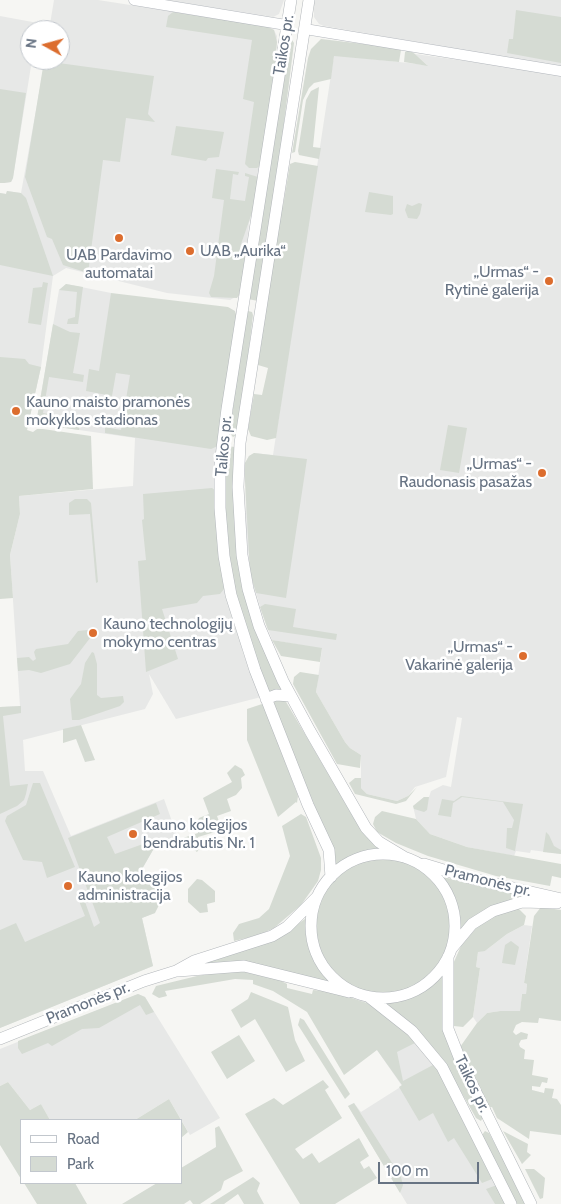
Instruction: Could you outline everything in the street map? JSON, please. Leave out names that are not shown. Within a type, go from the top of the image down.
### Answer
[{"type":"main road","name":"Taikos pr.","points":[[291,0],[224,432],[220,466],[220,508],[227,574],[241,628],[266,699],[308,805],[329,850],[331,877]]},
{"type":"main road","name":"Taikos pr.","points":[[310,0],[240,442],[238,507],[242,555],[248,589],[266,644],[291,696],[363,824],[378,842],[410,859]]},
{"type":"main road","points":[[286,26],[305,29]]},
{"type":"main road","points":[[243,306],[251,307],[259,316]]},
{"type":"main road","points":[[224,432],[233,442],[240,442]]},
{"type":"main road","points":[[266,699],[276,695],[291,696]]},
{"type":"main road","points":[[304,909],[322,880],[324,866],[308,805]]},
{"type":"main road","name":"Taikos pr.","points":[[378,842],[453,873]]},
{"type":"main road","points":[[390,854],[410,859],[436,877],[450,900],[455,926],[449,954],[434,976],[415,990],[392,997],[364,995],[343,985],[332,976],[316,952],[311,924],[318,895],[331,877],[346,864],[369,855],[390,854]]},
{"type":"main road","name":"Pramonės pr.","points":[[410,859],[453,873],[561,899]]},
{"type":"main road","name":"Pramonės pr.","points":[[0,1039],[136,984],[176,971],[200,959],[272,936],[287,926],[318,895]]},
{"type":"main road","name":"Pramonės pr.","points":[[449,954],[472,924],[493,911],[522,902],[561,903]]},
{"type":"main road","name":"Taikos pr.","points":[[449,954],[448,1029],[461,1062],[531,1204]]},
{"type":"main road","name":"Pramonės pr.","points":[[176,971],[244,966],[364,995]]},
{"type":"main road","name":"Taikos pr.","points":[[364,995],[412,1031],[442,1067],[511,1204]]},
{"type":"main road","points":[[474,1130],[490,1122]]},
{"type":"street","points":[[134,0],[286,26]]},
{"type":"street","points":[[305,29],[561,71]]},
{"type":"shaded area","points":[[54,0],[98,0],[266,26],[274,30],[277,36],[275,66],[255,204],[249,223],[245,266],[239,295],[230,300],[167,293],[66,268],[53,276],[41,367],[27,430],[0,461],[0,193],[6,194],[7,191],[21,193],[43,70],[70,70],[70,20],[51,20]]},
{"type":"shaded area","points":[[166,0],[284,0],[279,14],[273,17]]},
{"type":"shaded area","points":[[314,0],[561,0],[561,67],[324,26],[319,24],[314,17]]},
{"type":"shaded area","points":[[0,16],[22,20],[20,20],[20,70],[30,70],[13,178],[11,182],[0,183]]},
{"type":"shaded area","points":[[415,54],[561,74],[561,854],[531,850],[530,853],[516,851],[514,856],[467,847],[430,834],[416,819],[413,806],[424,797],[429,797],[431,791],[443,785],[451,787],[462,718],[457,717],[446,777],[415,787],[408,796],[397,801],[367,794],[361,788],[361,755],[350,748],[345,742],[316,692],[322,649],[272,640],[250,573],[246,528],[245,463],[249,456],[254,453],[273,455],[334,55],[427,65]]},
{"type":"shaded area","points":[[66,284],[111,293],[218,446],[239,635],[243,653],[261,697],[176,719],[149,674],[153,694],[145,709],[23,740],[25,771],[43,771],[71,836],[164,799],[179,841],[153,850],[138,876],[155,913],[142,918],[153,966],[0,1028],[0,707],[20,706],[10,555],[20,514],[19,496],[133,486],[135,438],[44,425],[37,418],[59,290]]},
{"type":"shaded area","points":[[524,925],[532,926],[524,983],[527,984],[526,994],[522,994],[520,1012],[500,1011],[487,1013],[477,1023],[473,1017],[480,968],[476,967],[478,951],[485,951],[507,934]]},
{"type":"shaded area","points":[[138,994],[145,997],[220,1118],[190,1135],[169,1099],[137,1119],[49,1119],[41,1104],[30,1110],[8,1082],[0,1086],[0,1049]]},
{"type":"shaded area","points":[[407,1033],[432,1059],[506,1204],[407,1204],[348,1106],[354,1103],[361,1112],[402,1086],[377,1050]]},
{"type":"green space","points":[[516,10],[561,17],[561,63],[507,53],[509,39],[513,39]]},
{"type":"green space","points":[[173,12],[266,26],[274,30],[277,42],[271,103],[262,164],[257,168],[249,168],[245,164],[254,102],[243,99],[252,40],[166,27],[168,16]]},
{"type":"green space","points":[[321,39],[398,48],[401,50],[399,62],[334,56],[331,79],[314,83],[303,100],[295,152],[292,153],[308,58],[311,49]]},
{"type":"green space","points":[[292,40],[294,43],[278,171],[258,301],[248,299],[289,42]]},
{"type":"green space","points":[[409,50],[428,66],[404,62],[405,52]]},
{"type":"green space","points":[[70,65],[154,76],[148,114],[155,122],[126,118],[120,162],[103,160],[88,273],[63,265],[52,239],[47,237],[25,177],[43,70],[70,70]]},
{"type":"green space","points":[[319,87],[313,147],[321,148],[319,159],[299,155],[298,151],[306,100],[311,91]]},
{"type":"green space","points":[[0,89],[26,93],[13,178],[11,182],[4,183],[0,183]]},
{"type":"green space","points":[[176,126],[224,132],[219,157],[208,158],[206,161],[171,155]]},
{"type":"green space","points":[[295,162],[318,166],[276,438],[267,440],[251,436],[248,429],[254,394],[262,395],[268,368],[258,365],[281,207],[283,206],[290,164]]},
{"type":"green space","points":[[216,169],[239,172],[238,175],[233,174],[230,199],[245,201],[249,177],[245,176],[245,173],[258,177],[255,204],[240,247],[241,251],[245,252],[245,266],[237,298],[211,297],[209,293],[214,276],[224,200],[212,198]]},
{"type":"green space","points":[[7,191],[21,193],[26,198],[53,276],[0,265],[0,193],[6,194]]},
{"type":"green space","points":[[369,192],[393,196],[393,214],[365,212]]},
{"type":"green space","points":[[419,203],[422,204],[417,219],[408,218],[405,210],[407,204],[412,206]]},
{"type":"green space","points":[[43,282],[48,283],[41,325],[28,323],[33,288],[42,287]]},
{"type":"green space","points":[[66,284],[83,287],[78,324],[67,324],[68,319],[75,317],[77,292],[59,290]]},
{"type":"green space","points":[[111,293],[228,307],[235,311],[237,317],[218,446],[211,449],[105,433],[105,427],[121,430],[130,375],[116,373],[112,396],[86,391],[89,369],[99,371]]},
{"type":"green space","points":[[248,311],[252,312],[253,315],[244,392],[235,436],[233,437],[230,433],[239,356]]},
{"type":"green space","points":[[53,324],[70,332],[80,333],[73,373],[84,375],[83,382],[49,377],[43,413],[80,420],[79,430],[44,425],[37,418]]},
{"type":"green space","points":[[0,357],[25,359],[29,364],[41,367],[27,430],[33,432],[37,429],[43,429],[91,436],[93,489],[19,496],[20,514],[10,555],[13,598],[0,599]]},
{"type":"green space","points":[[448,425],[467,428],[459,473],[440,470]]},
{"type":"green space","points":[[226,446],[235,447],[236,532],[283,689],[268,693],[239,611],[225,536]]},
{"type":"green space","points":[[254,453],[307,459],[286,598],[256,593],[250,573],[245,463],[249,456]]},
{"type":"green space","points":[[212,488],[216,491],[224,589],[220,594],[203,596],[197,603],[162,609],[178,659],[146,672],[138,561],[146,560],[142,520],[144,519],[143,494]]},
{"type":"green space","points":[[75,499],[87,499],[91,503],[98,582],[96,583],[90,514],[69,515],[69,503]]},
{"type":"green space","points":[[265,604],[296,609],[293,627],[337,634],[336,640],[268,630],[260,607]]},
{"type":"green space","points":[[97,629],[70,664],[41,673],[29,670],[18,671],[17,658],[29,657],[33,661],[36,659],[34,652],[36,649],[68,644],[78,631]]},
{"type":"green space","points":[[272,640],[322,648],[320,662],[281,656]]},
{"type":"green space","points":[[92,652],[97,664],[97,695],[101,698],[123,696],[124,702],[120,706],[79,720],[72,720],[70,699],[81,684],[85,663]]},
{"type":"green space","points":[[300,672],[319,675],[316,692],[345,742],[350,748],[361,755],[360,768],[337,764],[293,684],[294,677]]},
{"type":"green space","points":[[275,700],[285,700],[355,820],[367,837],[384,851],[362,853],[335,867],[273,704]]},
{"type":"green space","points":[[262,704],[298,796],[297,803],[278,817],[247,740],[247,709]]},
{"type":"green space","points":[[21,706],[21,713],[3,716],[10,786],[28,784],[24,800],[17,806],[0,814],[0,707]]},
{"type":"green space","points":[[81,725],[95,760],[85,762],[76,739],[63,743],[63,729]]},
{"type":"green space","points":[[235,765],[242,769],[245,775],[241,778],[242,788],[236,795],[227,799],[231,811],[217,816],[222,830],[198,837],[199,849],[197,852],[180,839],[198,833],[197,823],[199,818],[209,814],[203,798],[232,782],[227,773]]},
{"type":"green space","points":[[355,778],[361,778],[361,788],[367,794],[397,801],[408,796],[417,787],[406,801],[396,804],[355,794],[349,783]]},
{"type":"green space","points":[[33,783],[40,783],[75,867],[47,878],[42,862],[23,860],[5,821],[7,816],[26,805]]},
{"type":"green space","points":[[461,796],[523,804],[515,851],[506,848],[507,828],[512,828],[514,820],[503,802],[462,797],[453,803],[451,817],[438,815],[442,799],[454,801]]},
{"type":"green space","points":[[424,797],[429,797],[427,810],[424,812],[414,809],[413,806]]},
{"type":"green space","points":[[156,803],[160,814],[107,837],[115,854],[157,839],[164,839],[167,845],[153,850],[138,876],[139,879],[154,882],[163,897],[155,913],[142,918],[153,966],[0,1028],[0,930],[16,923],[25,942],[85,916],[79,901],[84,899],[94,927],[100,923],[68,838]]},
{"type":"green space","points":[[382,811],[416,819],[430,834],[467,847],[561,864],[561,878],[552,876],[550,886],[496,876],[428,856],[396,843],[377,832],[373,824],[375,817]]},
{"type":"green space","points":[[301,814],[306,817],[321,858],[321,870],[318,881],[301,905],[274,928],[259,935],[234,941],[233,933],[239,924],[259,918],[269,909],[290,856],[282,826]]},
{"type":"green space","points":[[546,832],[554,846],[561,850],[561,854],[543,852]]},
{"type":"green space","points":[[383,859],[409,864],[431,878],[445,900],[450,926],[445,952],[431,974],[409,988],[383,993],[357,988],[335,974],[321,952],[316,926],[321,900],[335,878],[357,864]]},
{"type":"green space","points":[[440,876],[478,886],[531,895],[458,934],[456,907]]},
{"type":"green space","points":[[197,879],[202,880],[215,891],[215,902],[207,904],[208,912],[200,913],[188,902],[188,889]]},
{"type":"green space","points":[[517,907],[526,916],[524,925],[507,934],[485,951],[478,952],[476,967],[480,968],[473,1017],[463,1027],[454,1026],[452,1024],[453,964],[461,946],[478,926],[492,917]]},
{"type":"green space","points":[[541,907],[561,910],[561,1021],[539,1018],[538,1023],[522,1022],[516,1025],[513,1032],[516,1035],[521,1032],[528,1034],[527,1039],[521,1040],[519,1044],[525,1050],[524,1059],[534,1060],[532,1075],[548,1078],[547,1083],[542,1082],[540,1087],[532,1086],[532,1090],[544,1093],[545,1088],[554,1089],[552,1098],[557,1099],[561,1105],[561,1135],[530,1131],[529,1139],[497,1118],[492,1107],[488,1108],[460,1047],[477,1023],[487,1013],[520,1011],[522,994],[526,994],[527,984],[524,983],[534,916]]},
{"type":"green space","points":[[309,916],[310,941],[315,955],[320,966],[336,985],[239,961],[202,964],[280,937]]},
{"type":"green space","points":[[511,941],[519,947],[515,965],[502,963],[505,945]]},
{"type":"green space","points":[[234,970],[248,971],[276,978],[287,984],[287,988],[312,994],[313,990],[334,992],[367,1003],[380,1011],[407,1033],[415,1043],[397,1052],[403,1081],[433,1065],[432,1059],[492,1179],[482,1183],[454,1138],[448,1142],[433,1113],[419,1121],[399,1087],[402,1085],[377,1050],[344,1075],[307,1012],[273,991],[253,984],[253,980],[235,979],[165,991],[167,996],[159,998],[152,994],[156,986],[197,976]]},
{"type":"green space","points":[[443,971],[442,1015],[446,1036],[483,1117],[481,1121],[476,1118],[452,1076],[384,1003],[420,992]]},
{"type":"green space","points":[[251,992],[288,1007],[295,1040],[305,1061],[286,1072],[255,1019],[241,1028],[231,1010],[248,999]]},
{"type":"green space","points":[[138,994],[145,997],[154,1012],[146,1015],[140,1005],[99,1028],[82,1029],[52,1046],[48,1043],[22,1054],[18,1048],[18,1041]]},
{"type":"green space","points":[[300,1018],[304,1020],[350,1094],[345,1099],[298,1025]]},
{"type":"green space","points":[[239,1035],[255,1061],[227,1079],[211,1052]]},
{"type":"green space","points":[[323,1080],[329,1087],[325,1090],[342,1118],[295,1149],[303,1159],[312,1153],[319,1163],[359,1138],[369,1156],[360,1162],[364,1169],[369,1166],[377,1178],[335,1204],[300,1204],[245,1114],[274,1098],[283,1105]]},
{"type":"green space","points":[[8,1082],[30,1110],[41,1104],[49,1119],[20,1119],[20,1177],[0,1145],[0,1086]]},
{"type":"green space","points":[[169,1099],[181,1119],[137,1119]]},
{"type":"green space","points":[[354,1103],[401,1177],[403,1185],[400,1193],[348,1106]]},
{"type":"green space","points":[[182,1122],[188,1132],[182,1137]]},
{"type":"green space","points":[[219,1126],[243,1171],[224,1181],[221,1190],[200,1204],[193,1204],[190,1200],[184,1204],[122,1204],[155,1184],[182,1184],[182,1167],[216,1147],[215,1128]]},
{"type":"green space","points":[[485,1131],[489,1133],[527,1204],[515,1204],[482,1135]]},
{"type":"green space","points":[[503,1131],[528,1144],[527,1152],[531,1155],[522,1164]]},
{"type":"green space","points":[[525,1169],[534,1169],[545,1178],[543,1198],[540,1199]]},
{"type":"green space","points":[[253,1177],[260,1183],[257,1191],[264,1204],[244,1204],[238,1194],[224,1204],[210,1204]]},
{"type":"green space","points":[[25,1184],[76,1184],[87,1204],[37,1204]]},
{"type":"green space","points":[[497,1185],[506,1204],[495,1204],[486,1189]]},
{"type":"place","name":"UAB Pardavimo automatai","points":[[119,238]]},
{"type":"place","name":"UAB „Aurika“","points":[[190,251]]},
{"type":"place","name":"„Urmas“ - Rytinė galerija","points":[[549,281]]},
{"type":"place","name":"Kauno maisto pramonės mokyklos stadionas","points":[[16,411]]},
{"type":"place","name":"„Urmas“ - Raudonasis pasažas","points":[[542,473]]},
{"type":"place","name":"Kauno technologijų mokymo centras","points":[[93,633]]},
{"type":"place","name":"„Urmas“ - Vakarinė galerija","points":[[523,656]]},
{"type":"place","name":"Kauno kolegijos bendrabutis Nr. 1","points":[[133,834]]},
{"type":"place","name":"Kauno kolegijos administracija","points":[[68,886]]}]
